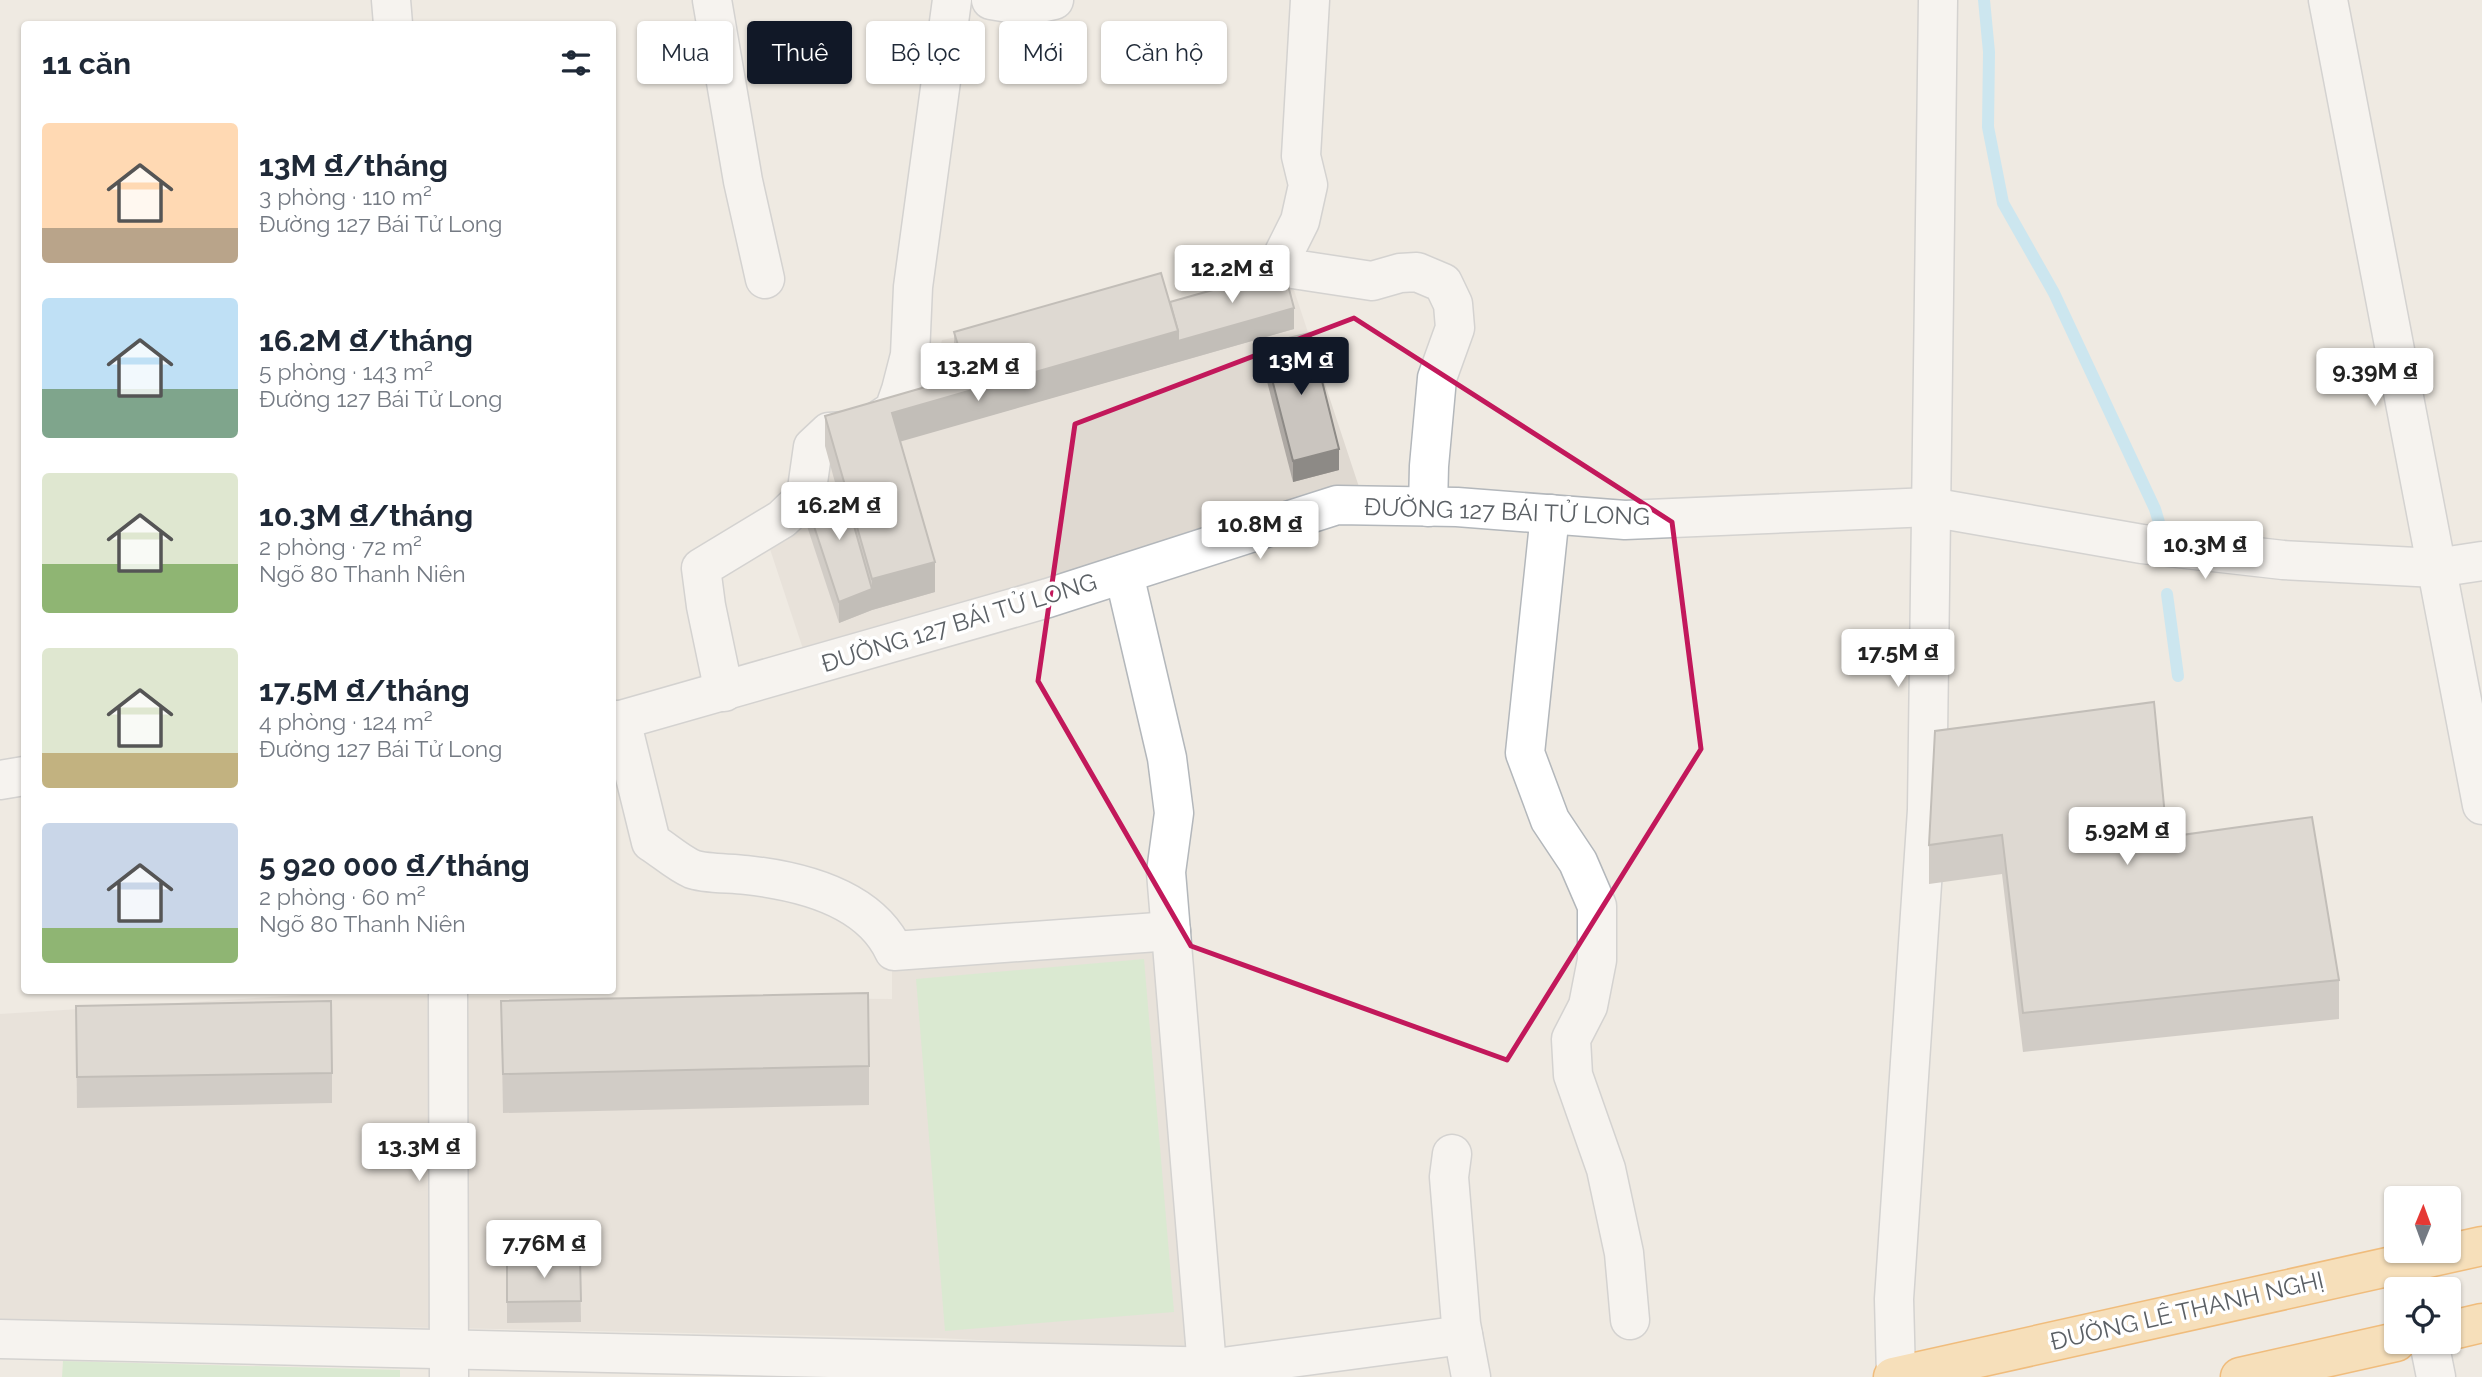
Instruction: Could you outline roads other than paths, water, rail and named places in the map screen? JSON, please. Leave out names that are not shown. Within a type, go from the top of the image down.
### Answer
[{"type":"highway","name":"ĐƯỜNG LÊ THANH NGHỊ","points":[[1895,1377],[2482,1246]]},
{"type":"highway","points":[[2461,1328],[2482,1323]]},
{"type":"highway","points":[[2240,1377],[2384,1345]]},
{"type":"street","points":[[391,0],[393,21]]},
{"type":"street","points":[[712,0],[743,181],[765,279]]},
{"type":"street","points":[[724,692],[701,568],[782,519],[806,496],[813,447],[829,432],[864,430],[894,410],[901,390],[909,355],[913,287],[952,0]]},
{"type":"street","points":[[991,0],[1027,6],[1054,0]]},
{"type":"street","points":[[1310,0],[1301,156],[1308,186],[1300,221],[1284,253],[1293,269],[1372,281],[1400,273],[1417,272],[1443,283],[1453,304],[1455,328],[1437,378],[1428,507]]},
{"type":"street","points":[[1895,1377],[1894,1299],[1927,810],[1938,0]]},
{"type":"street","points":[[2328,0],[2482,805]]},
{"type":"street","name":"ĐƯỜNG 127 BÁI TỬ LONG","points":[[617,720],[724,692],[1048,598],[1337,505],[1428,507],[1625,520],[1930,507],[2142,544],[2283,560],[2436,568],[2482,561]]},
{"type":"street","points":[[1550,514],[1525,754],[1550,820],[1578,862],[1597,906],[1597,960],[1588,1006],[1571,1039],[1573,1076],[1606,1169],[1624,1253],[1630,1320]]},
{"type":"street","points":[[1124,574],[1167,758],[1174,813],[1166,872],[1207,1367]]},
{"type":"street","points":[[617,720],[651,842],[693,869],[777,879],[835,896],[874,920],[887,936],[894,951],[1171,931]]},
{"type":"street","points":[[0,780],[21,776]]},
{"type":"street","points":[[448,994],[449,1364]]},
{"type":"street","points":[[1452,1154],[1449,1177],[1463,1335],[1471,1377]]},
{"type":"street","points":[[0,1339],[449,1364],[1223,1367],[1463,1335]]},
{"type":"street","points":[[2432,1354],[2436,1377]]},
{"type":"waterway","points":[[1984,0],[1989,52],[1988,127],[2003,203],[2054,293],[2155,509],[2164,539]]},
{"type":"waterway","points":[[2167,594],[2178,676]]}]
